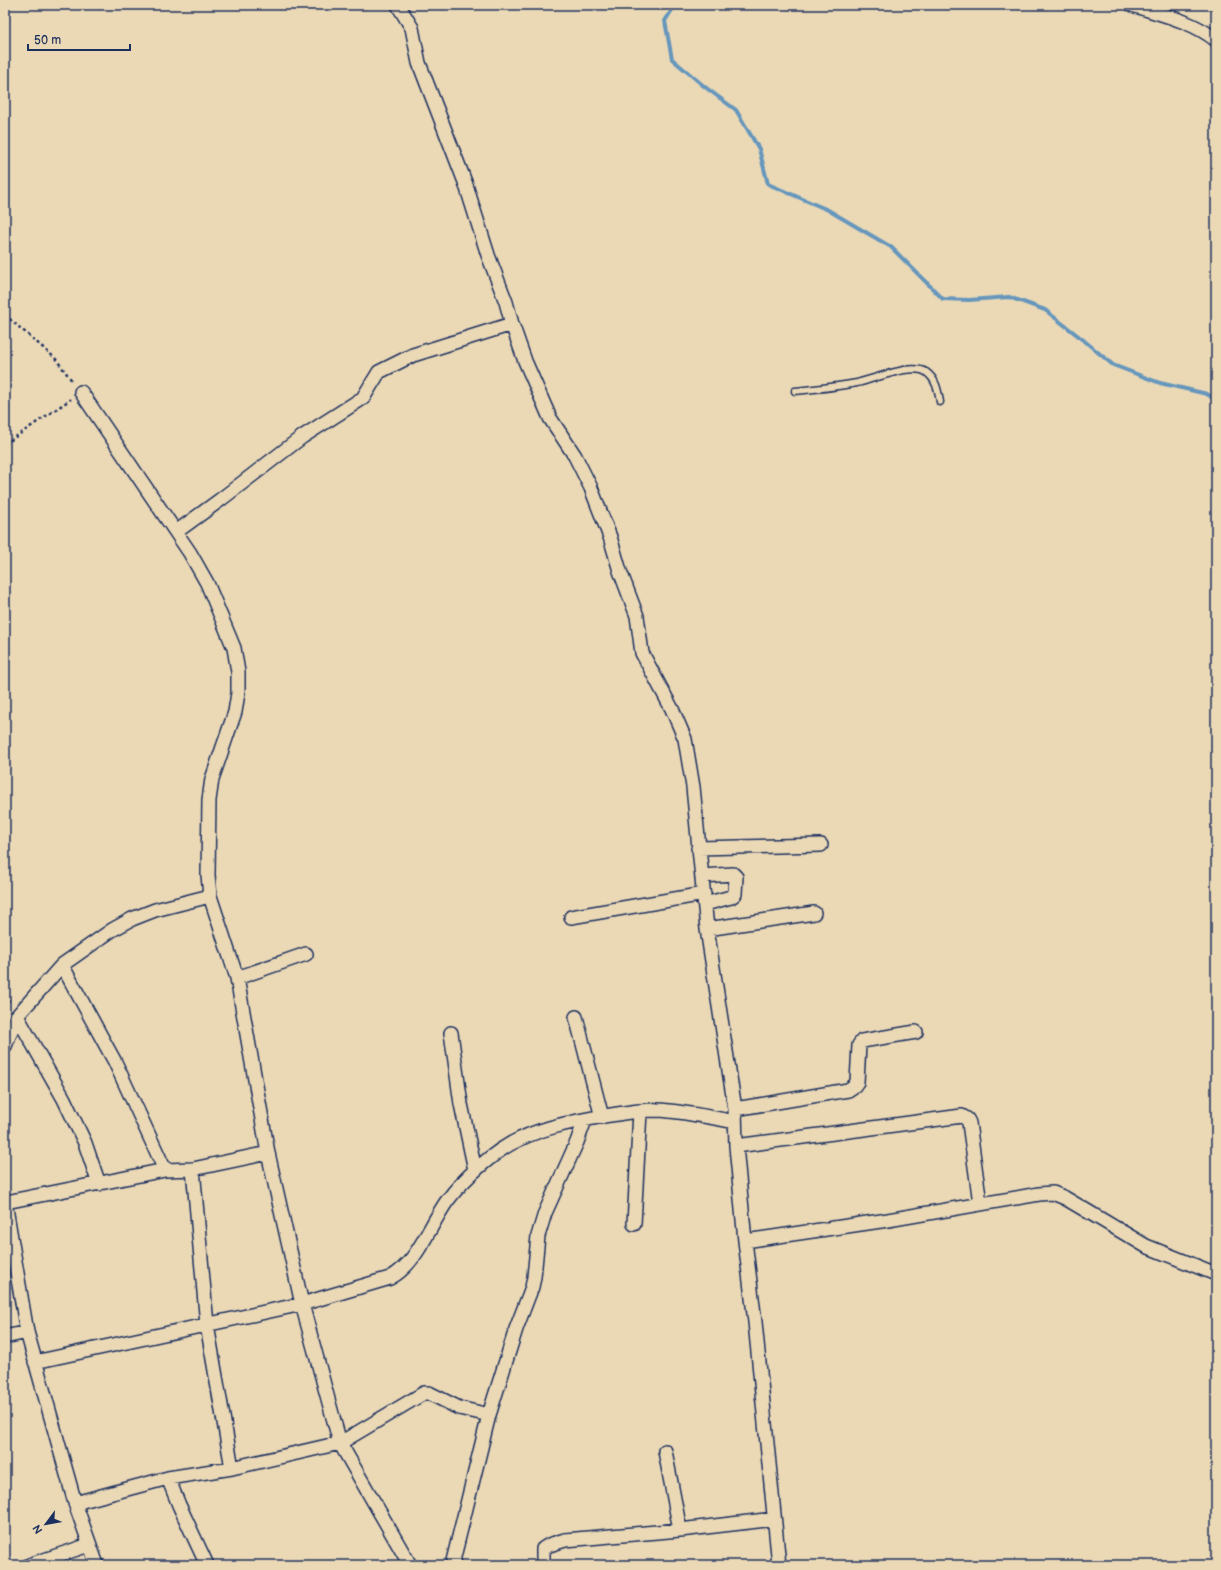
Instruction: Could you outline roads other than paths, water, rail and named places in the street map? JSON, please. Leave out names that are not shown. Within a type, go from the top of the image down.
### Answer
[{"type":"street","points":[[398,5],[412,28],[419,63],[465,182],[488,255],[506,302],[525,361],[550,418],[575,456],[591,488],[610,537],[620,571],[637,616],[642,653],[682,729],[685,740],[693,787],[707,929],[735,1115],[736,1146],[745,1241],[755,1322],[779,1565]]},
{"type":"street","points":[[1132,5],[1170,17],[1206,32],[1216,40]]},
{"type":"street","points":[[176,532],[296,441],[363,398],[379,372],[413,355],[512,324]]},
{"type":"street","points":[[81,392],[190,553],[207,584],[234,648],[238,672],[238,693],[235,712],[212,779],[209,800],[208,875],[210,896],[237,978],[268,1153],[302,1304],[340,1443],[410,1565]]},
{"type":"street","points":[[698,848],[821,845]]},
{"type":"street","points":[[571,917],[704,899],[731,897],[735,894],[736,877],[733,874],[702,876]]},
{"type":"street","points":[[5,1046],[17,1016],[62,966],[112,930],[132,919],[155,910],[210,896]]},
{"type":"street","points":[[707,929],[814,913]]},
{"type":"street","points":[[237,978],[306,954]]},
{"type":"street","points":[[62,966],[115,1062],[165,1170]]},
{"type":"street","points":[[17,1016],[64,1099],[85,1142],[99,1184]]},
{"type":"street","points":[[576,1017],[602,1117]]},
{"type":"street","points":[[36,1362],[302,1304],[390,1278],[397,1274],[413,1256],[447,1201],[475,1170],[519,1139],[558,1126],[640,1111],[735,1115],[848,1090],[857,1082],[859,1045],[862,1041],[916,1032]]},
{"type":"street","points":[[451,1033],[461,1104],[475,1170]]},
{"type":"street","points":[[634,1224],[640,1111]]},
{"type":"street","points":[[736,1146],[962,1116],[967,1118],[970,1123],[980,1203]]},
{"type":"street","points":[[452,1565],[489,1415],[516,1329],[532,1287],[538,1236],[545,1213],[577,1142],[585,1120]]},
{"type":"street","points":[[97,1565],[76,1504],[27,1332],[6,1202],[165,1170],[193,1169],[268,1153]]},
{"type":"street","points":[[193,1169],[207,1324],[232,1468]]},
{"type":"street","points":[[745,1241],[888,1220],[980,1203],[1053,1193],[1065,1198],[1146,1246],[1216,1274]]},
{"type":"street","points":[[5,1337],[27,1332]]},
{"type":"street","points":[[76,1504],[168,1478],[232,1468],[340,1443],[426,1393],[459,1408],[489,1415]]},
{"type":"street","points":[[665,1451],[680,1530]]},
{"type":"street","points":[[168,1478],[179,1506],[207,1565]]},
{"type":"street","points":[[542,1565],[543,1549],[549,1545],[564,1540],[680,1530],[774,1519]]},
{"type":"street","points":[[29,1565],[89,1545]]},
{"type":"lane","points":[[795,390],[855,383],[905,370],[917,369],[925,372],[934,380],[938,387],[940,402]]},
{"type":"waterway","points":[[675,5],[665,21],[672,59],[705,87],[736,110],[759,149],[768,184],[828,210],[891,247],[943,299],[969,300],[1009,297],[1045,310],[1113,365],[1160,383],[1207,394],[1216,400]]}]
